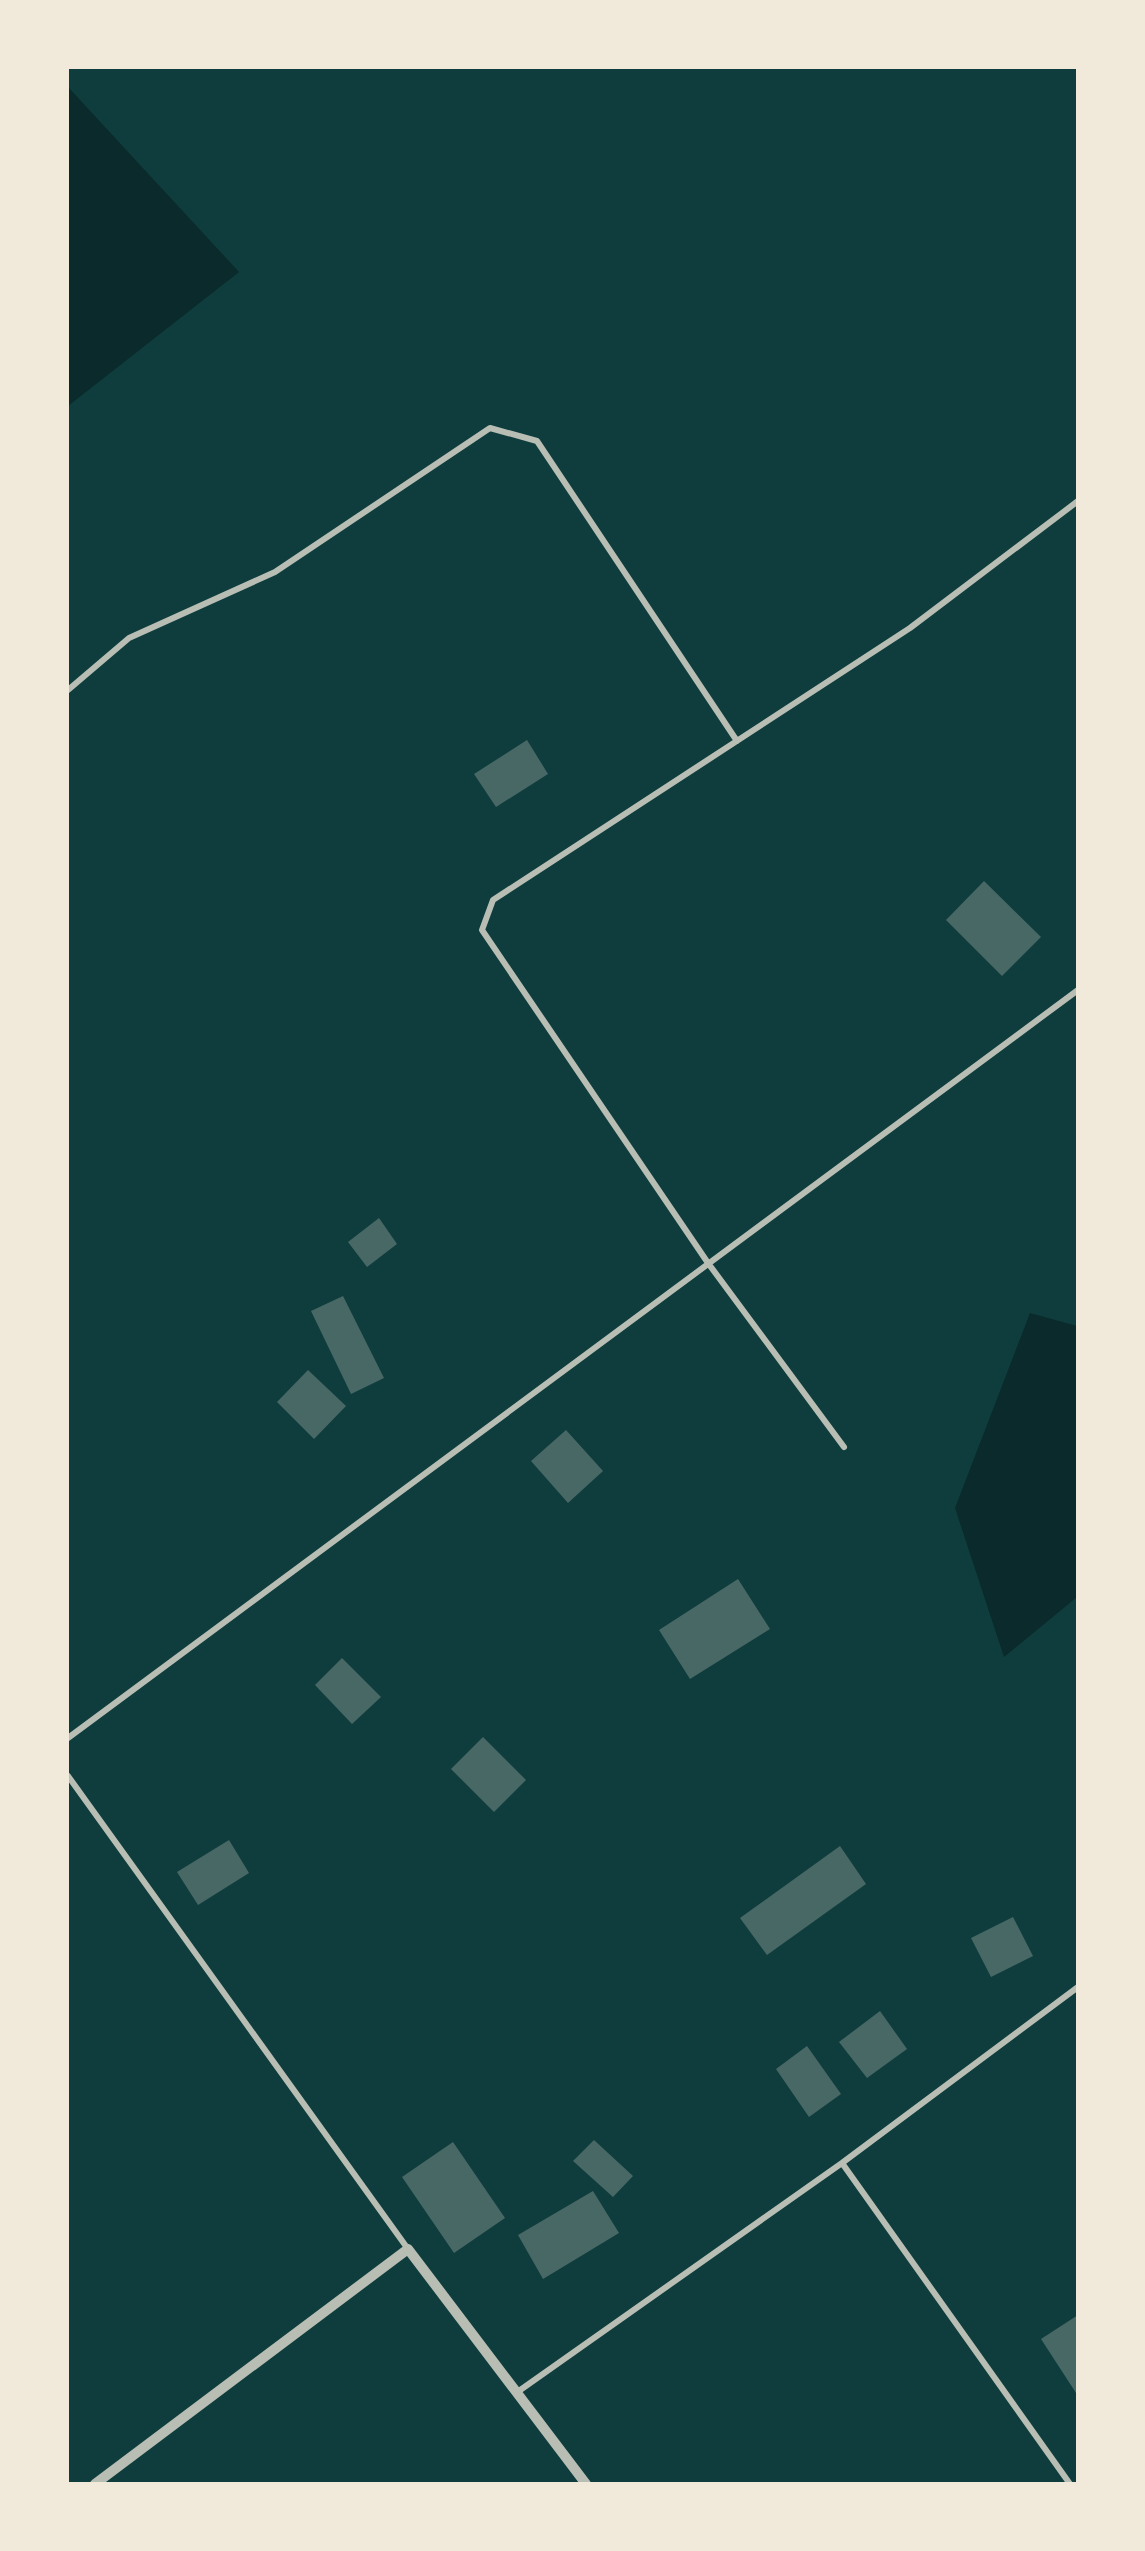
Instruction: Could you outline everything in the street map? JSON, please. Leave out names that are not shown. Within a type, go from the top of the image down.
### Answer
[{"type":"street","points":[[68,690],[129,638],[275,572],[490,428],[537,441],[737,741]]},
{"type":"street","points":[[844,1447],[708,1263],[482,930],[493,900],[910,628],[1077,501]]},
{"type":"street","points":[[68,1738],[1077,990]]},
{"type":"street","points":[[68,1776],[408,2249],[586,2484]]},
{"type":"street","points":[[516,2393],[842,2163],[1077,1987]]},
{"type":"street","points":[[842,2163],[1070,2484]]},
{"type":"street","points":[[95,2484],[408,2249]]},
{"type":"water","points":[[68,87],[239,272],[68,406]]},
{"type":"water","points":[[1030,1313],[1077,1326],[1077,1597],[1004,1657],[955,1508]]},
{"type":"building","points":[[527,740],[548,774],[496,807],[474,774]]},
{"type":"building","points":[[984,881],[1041,937],[1002,976],[946,920]]},
{"type":"building","points":[[379,1218],[397,1244],[367,1267],[348,1242]]},
{"type":"building","points":[[343,1296],[384,1378],[351,1394],[311,1311]]},
{"type":"building","points":[[308,1370],[346,1406],[314,1439],[277,1402]]},
{"type":"building","points":[[566,1430],[603,1471],[568,1503],[531,1461]]},
{"type":"building","points":[[738,1579],[770,1629],[690,1679],[659,1630]]},
{"type":"building","points":[[342,1658],[381,1697],[352,1724],[315,1685]]},
{"type":"building","points":[[483,1737],[526,1780],[494,1812],[451,1769]]},
{"type":"building","points":[[229,1840],[249,1873],[198,1905],[177,1872]]},
{"type":"building","points":[[840,1846],[866,1884],[767,1955],[740,1918]]},
{"type":"building","points":[[1013,1917],[1033,1956],[991,1977],[971,1938]]},
{"type":"building","points":[[880,2011],[907,2049],[867,2078],[839,2042]]},
{"type":"building","points":[[807,2046],[841,2094],[809,2117],[776,2069]]},
{"type":"building","points":[[594,2140],[633,2176],[613,2197],[573,2161]]},
{"type":"building","points":[[453,2142],[505,2218],[454,2253],[402,2177]]},
{"type":"building","points":[[593,2191],[619,2233],[543,2279],[518,2235]]},
{"type":"building","points":[[1078,2315],[1078,2396],[1041,2339]]}]
